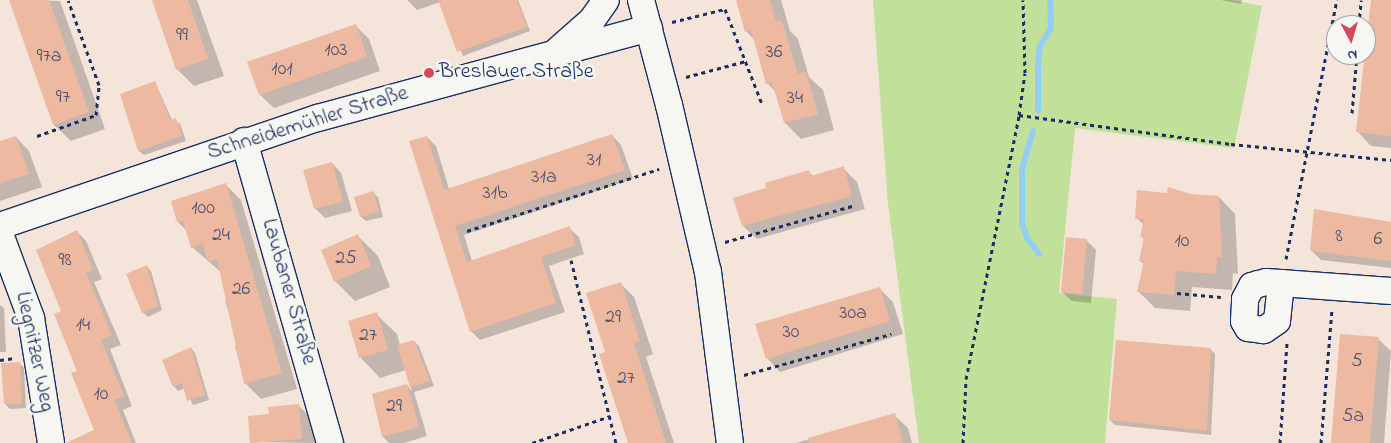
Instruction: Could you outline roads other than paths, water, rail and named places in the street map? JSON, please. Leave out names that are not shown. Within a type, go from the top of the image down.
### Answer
[{"type":"street","points":[[552,55],[592,20],[606,0]]},
{"type":"street","points":[[641,0],[683,161],[702,248],[723,381],[730,443]]},
{"type":"street","name":"Schneidemühler Straße","points":[[0,226],[244,141],[649,28]]},
{"type":"street","name":"Laubaner Straße","points":[[244,141],[330,443]]},
{"type":"street","name":"Liegnitzer Weg","points":[[0,234],[32,318],[51,443]]},
{"type":"street","points":[[1281,283],[1277,321],[1264,330],[1248,328],[1244,321],[1244,299],[1252,286],[1281,283],[1391,291]]},
{"type":"waterway","points":[[1038,110],[1040,46],[1051,28],[1050,0]]},
{"type":"waterway","points":[[1033,131],[1022,169],[1022,223],[1027,238],[1039,254]]},
{"type":"place","name":"Breslauer Straße","points":[[429,73]]}]
